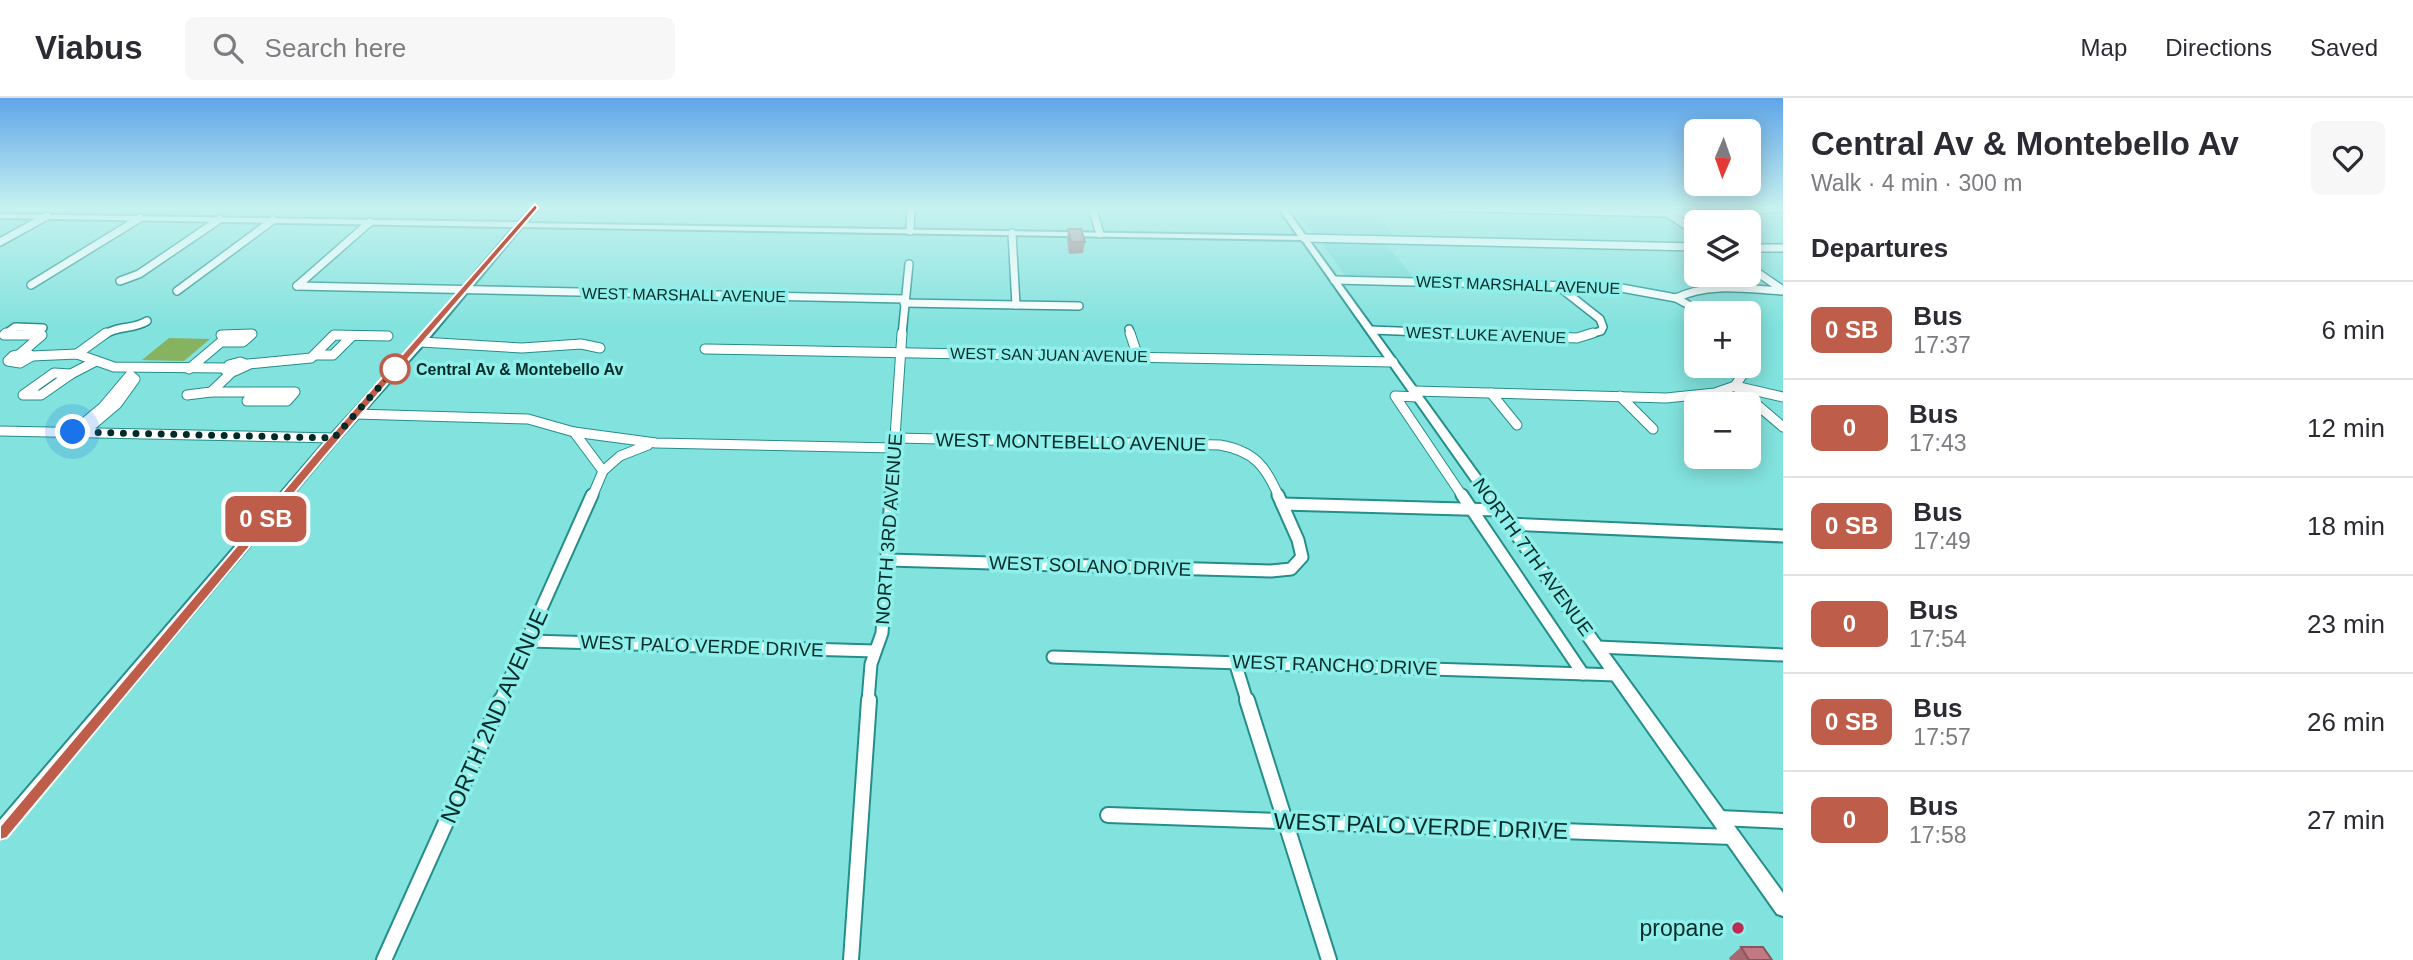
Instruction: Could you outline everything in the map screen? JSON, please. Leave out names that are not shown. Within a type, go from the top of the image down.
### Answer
[{"type":"main road","points":[[0,832],[334,438],[421,342],[501,247]]},
{"type":"main road","name":"NORTH 7TH AVENUE","points":[[1311,247],[1783,908]]},
{"type":"street","points":[[31,285],[92,247]]},
{"type":"street","points":[[120,281],[139,274],[178,247]]},
{"type":"street","points":[[177,291],[236,247]]},
{"type":"street","name":"WEST MARSHALL AVENUE","points":[[341,247],[297,286],[1079,306]]},
{"type":"street","points":[[1014,247],[1016,305]]},
{"type":"street","points":[[1761,248],[1783,248]]},
{"type":"street","name":"NORTH 3RD AVENUE","points":[[851,960],[871,664],[882,633],[900,353],[909,264]]},
{"type":"street","points":[[1761,275],[1783,290]]},
{"type":"street","name":"WEST MARSHALL AVENUE","points":[[1334,280],[1616,287],[1676,298],[1684,293],[1704,289],[1783,290]]},
{"type":"street","name":"WEST LUKE AVENUE","points":[[1371,330],[1577,338],[1601,331],[1603,327],[1600,319],[1558,286]]},
{"type":"street","points":[[1676,298],[1684,302]]},
{"type":"street","points":[[77,354],[112,329],[136,328],[147,321]]},
{"type":"street","points":[[188,369],[232,324]]},
{"type":"street","points":[[1129,329],[1138,357]]},
{"type":"street","points":[[4,361],[20,354],[43,337],[33,335]]},
{"type":"street","points":[[20,354],[77,354],[132,371],[229,370],[242,369],[248,364],[303,361],[315,355],[333,355],[352,335],[388,336]]},
{"type":"street","points":[[421,342],[522,348],[581,344],[600,348]]},
{"type":"street","name":"WEST SAN JUAN AVENUE","points":[[705,349],[1393,362]]},
{"type":"street","points":[[4,361],[22,362],[32,356]]},
{"type":"street","points":[[71,374],[54,373],[23,395],[41,395],[96,360]]},
{"type":"street","points":[[211,392],[229,370]]},
{"type":"street","points":[[73,432],[103,407],[132,371]]},
{"type":"street","points":[[84,432],[127,393],[135,379],[132,371]]},
{"type":"street","points":[[1735,386],[1740,378]]},
{"type":"street","points":[[1735,386],[1783,427]]},
{"type":"street","points":[[1583,674],[1395,396],[1491,393],[1685,397],[1715,393],[1735,386],[1783,397]]},
{"type":"street","points":[[187,395],[211,392],[254,394]]},
{"type":"street","points":[[1491,393],[1517,425]]},
{"type":"street","points":[[1620,397],[1653,429]]},
{"type":"street","name":"WEST MONTEBELLO AVENUE","points":[[355,414],[509,418],[543,422],[574,432],[656,443],[1220,445],[1246,450],[1262,462],[1282,504]]},
{"type":"street","points":[[0,431],[334,438]]},
{"type":"street","points":[[574,432],[603,471],[620,456],[656,443]]},
{"type":"street","name":"NORTH 2ND AVENUE","points":[[383,960],[603,471]]},
{"type":"street","points":[[1282,504],[1499,510]]},
{"type":"street","name":"WEST SOLANO DRIVE","points":[[888,560],[1271,571],[1291,569],[1301,557],[1301,548],[1282,504]]},
{"type":"street","points":[[1509,524],[1783,536]]},
{"type":"street","name":"WEST PALO VERDE DRIVE","points":[[529,640],[875,651]]},
{"type":"street","points":[[1597,647],[1783,655]]},
{"type":"street","name":"WEST RANCHO DRIVE","points":[[1054,657],[1616,675]]},
{"type":"street","points":[[1235,662],[1329,960]]},
{"type":"street","name":"WEST PALO VERDE DRIVE","points":[[1108,816],[1733,837]]},
{"type":"street","points":[[1719,817],[1783,821]]},
{"type":"shaded area","points":[[1324,247],[1389,247],[1416,280],[1347,278]]},
{"type":"green space","points":[[169,338],[210,339],[184,361],[142,360]]},
{"type":"building","points":[[1741,947],[1763,947],[1772,960],[1749,960]]},
{"type":"bus line","points":[[0,832],[322,452],[421,342],[501,247]]},
{"type":"place","name":"Central Av & Montebello Av","points":[[395,369]]},
{"type":"place","name":"propane","points":[[1738,928]]},
{"type":"route","points":[[73,432],[334,438],[395,369]]}]
